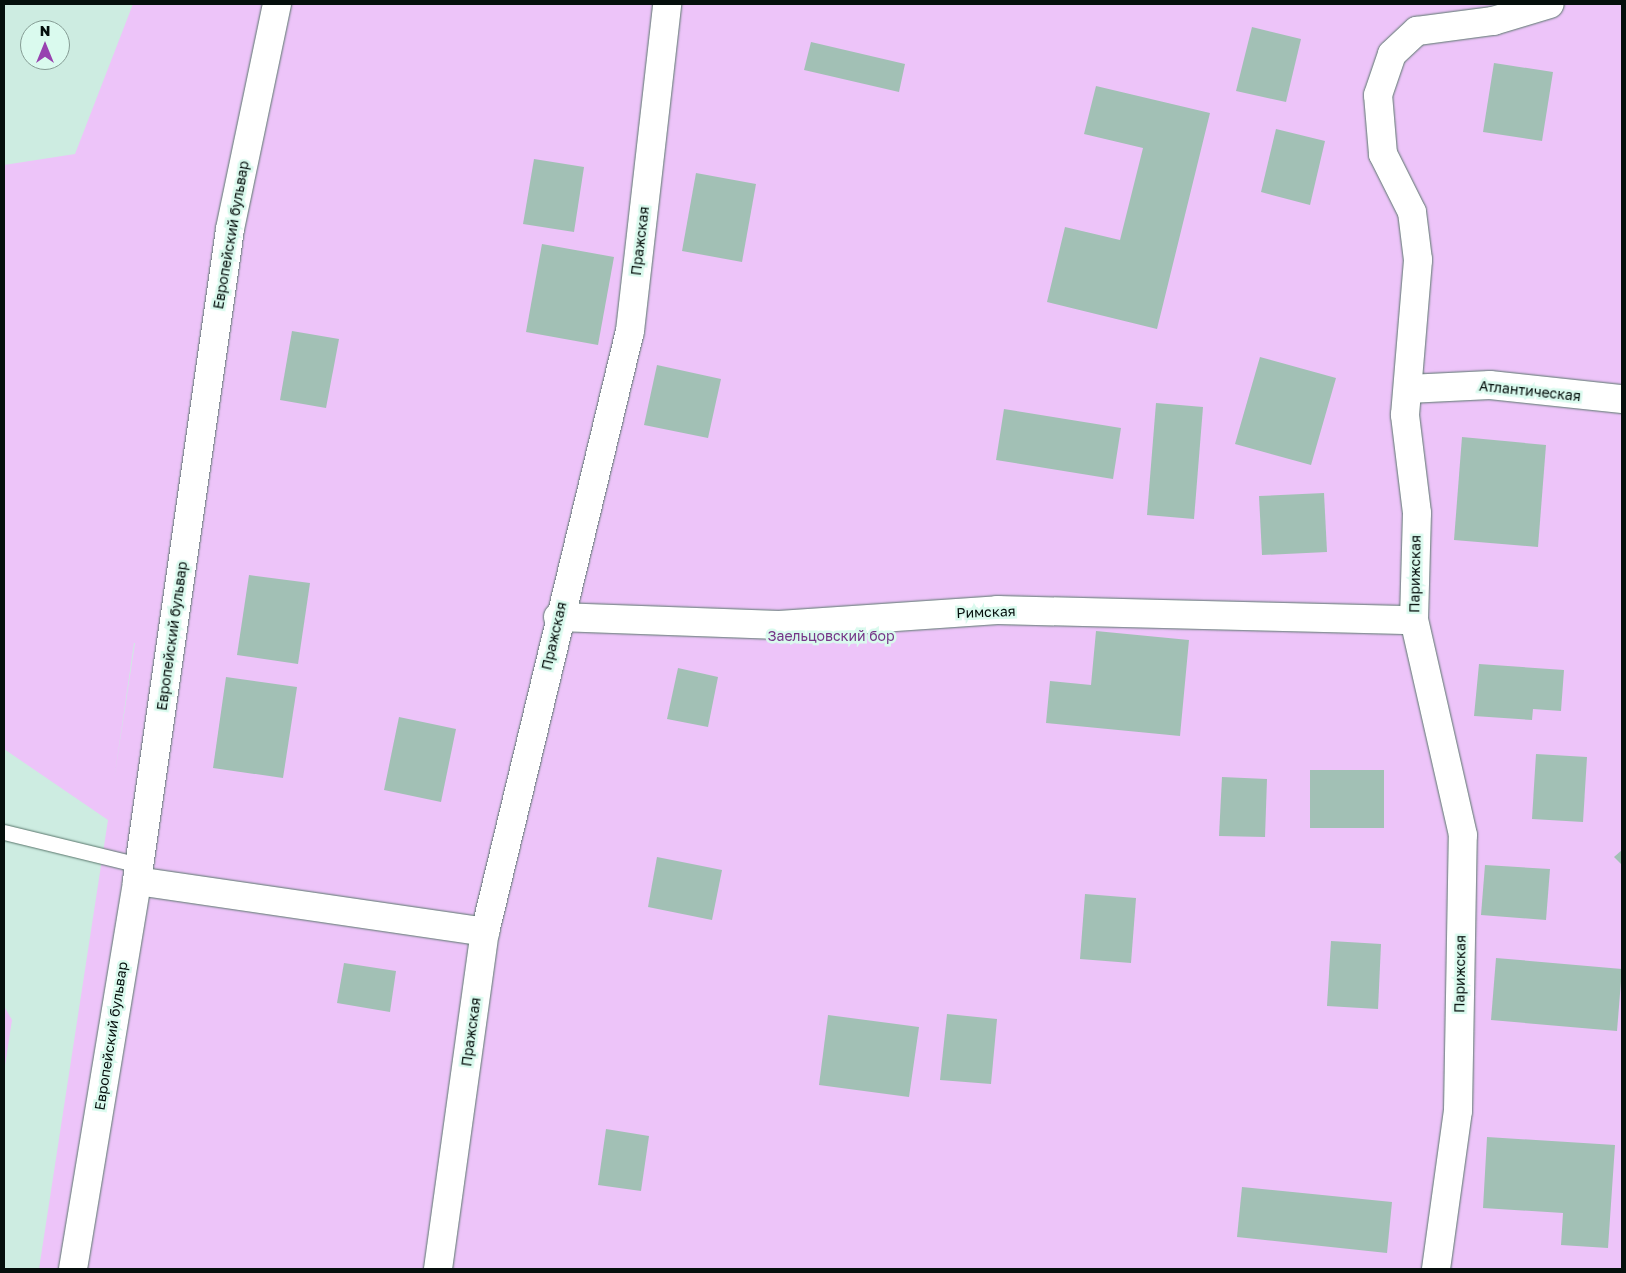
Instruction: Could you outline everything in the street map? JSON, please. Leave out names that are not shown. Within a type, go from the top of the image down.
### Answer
[{"type":"street","name":"Европейский бульвар","points":[[74,1269],[138,873],[230,229],[277,4]]},
{"type":"street","name":"Пражская","points":[[438,1269],[486,932],[558,618],[630,331],[668,4]]},
{"type":"street","name":"Парижская","points":[[1436,1269],[1458,1111],[1463,835],[1414,620],[1417,513],[1405,415],[1418,260],[1412,212],[1383,154],[1378,95],[1392,54],[1417,31],[1493,21],[1550,4]]},
{"type":"street","name":"Атлантическая","points":[[1408,388],[1490,384],[1622,399]]},
{"type":"street","name":"Римская","points":[[558,618],[780,624],[998,610],[1414,620]]},
{"type":"street","points":[[138,873],[486,932]]},
{"type":"lane","points":[[4,832],[138,873]]},
{"type":"green space","name":"Заельцовский бор","points":[[133,4],[1622,4],[1622,1269],[39,1269],[108,820],[4,749],[4,165],[75,154]],"holes":[[[134,643],[135,643],[114,780]]]},
{"type":"green space","points":[[4,1006],[12,1020],[4,1072]]},
{"type":"building","points":[[1252,27],[1301,39],[1286,102],[1236,91]]},
{"type":"building","points":[[811,42],[905,64],[899,92],[804,70]]},
{"type":"building","points":[[1494,63],[1553,72],[1542,141],[1483,132]]},
{"type":"building","points":[[1096,86],[1210,113],[1157,329],[1047,302],[1065,227],[1120,240],[1143,148],[1084,134]]},
{"type":"building","points":[[1276,129],[1325,141],[1310,205],[1261,192]]},
{"type":"building","points":[[534,159],[584,167],[574,232],[523,224]]},
{"type":"building","points":[[696,173],[756,184],[742,262],[682,251]]},
{"type":"building","points":[[542,244],[614,257],[598,345],[526,332]]},
{"type":"building","points":[[292,331],[339,339],[326,408],[280,400]]},
{"type":"building","points":[[1260,357],[1336,378],[1311,465],[1235,444]]},
{"type":"building","points":[[657,365],[721,379],[708,438],[644,425]]},
{"type":"building","points":[[1156,403],[1203,407],[1194,519],[1147,515]]},
{"type":"building","points":[[1004,409],[1121,428],[1113,479],[996,460]]},
{"type":"building","points":[[1462,437],[1546,445],[1538,547],[1454,540]]},
{"type":"building","points":[[1324,493],[1327,552],[1262,555],[1259,496]]},
{"type":"building","points":[[249,575],[310,583],[298,664],[237,655]]},
{"type":"building","points":[[1096,631],[1189,640],[1180,736],[1046,723],[1050,681],[1091,685]]},
{"type":"building","points":[[1479,664],[1564,670],[1561,711],[1533,709],[1532,720],[1474,716]]},
{"type":"building","points":[[678,668],[718,677],[708,727],[667,719]]},
{"type":"building","points":[[226,677],[297,687],[283,778],[213,768]]},
{"type":"building","points":[[399,717],[456,729],[441,802],[384,790]]},
{"type":"building","points":[[1536,754],[1587,757],[1583,822],[1532,819]]},
{"type":"building","points":[[1310,770],[1384,770],[1384,828],[1310,828]]},
{"type":"building","points":[[1222,777],[1267,779],[1265,837],[1219,836]]},
{"type":"building","points":[[1622,850],[1622,865],[1614,857]]},
{"type":"building","points":[[657,857],[722,870],[712,920],[648,907]]},
{"type":"building","points":[[1485,865],[1550,869],[1546,920],[1481,915]]},
{"type":"building","points":[[1085,894],[1136,898],[1131,963],[1080,959]]},
{"type":"building","points":[[1331,941],[1381,944],[1378,1009],[1327,1006]]},
{"type":"building","points":[[1496,958],[1622,969],[1617,1031],[1491,1020]]},
{"type":"building","points":[[344,963],[396,971],[390,1012],[337,1003]]},
{"type":"building","points":[[947,1014],[997,1019],[991,1084],[940,1080]]},
{"type":"building","points":[[828,1015],[919,1027],[909,1097],[819,1085]]},
{"type":"building","points":[[606,1129],[649,1136],[641,1191],[598,1185]]},
{"type":"building","points":[[1487,1137],[1615,1145],[1608,1248],[1561,1245],[1563,1213],[1483,1208]]},
{"type":"building","points":[[1242,1187],[1392,1202],[1387,1253],[1237,1237]]}]
